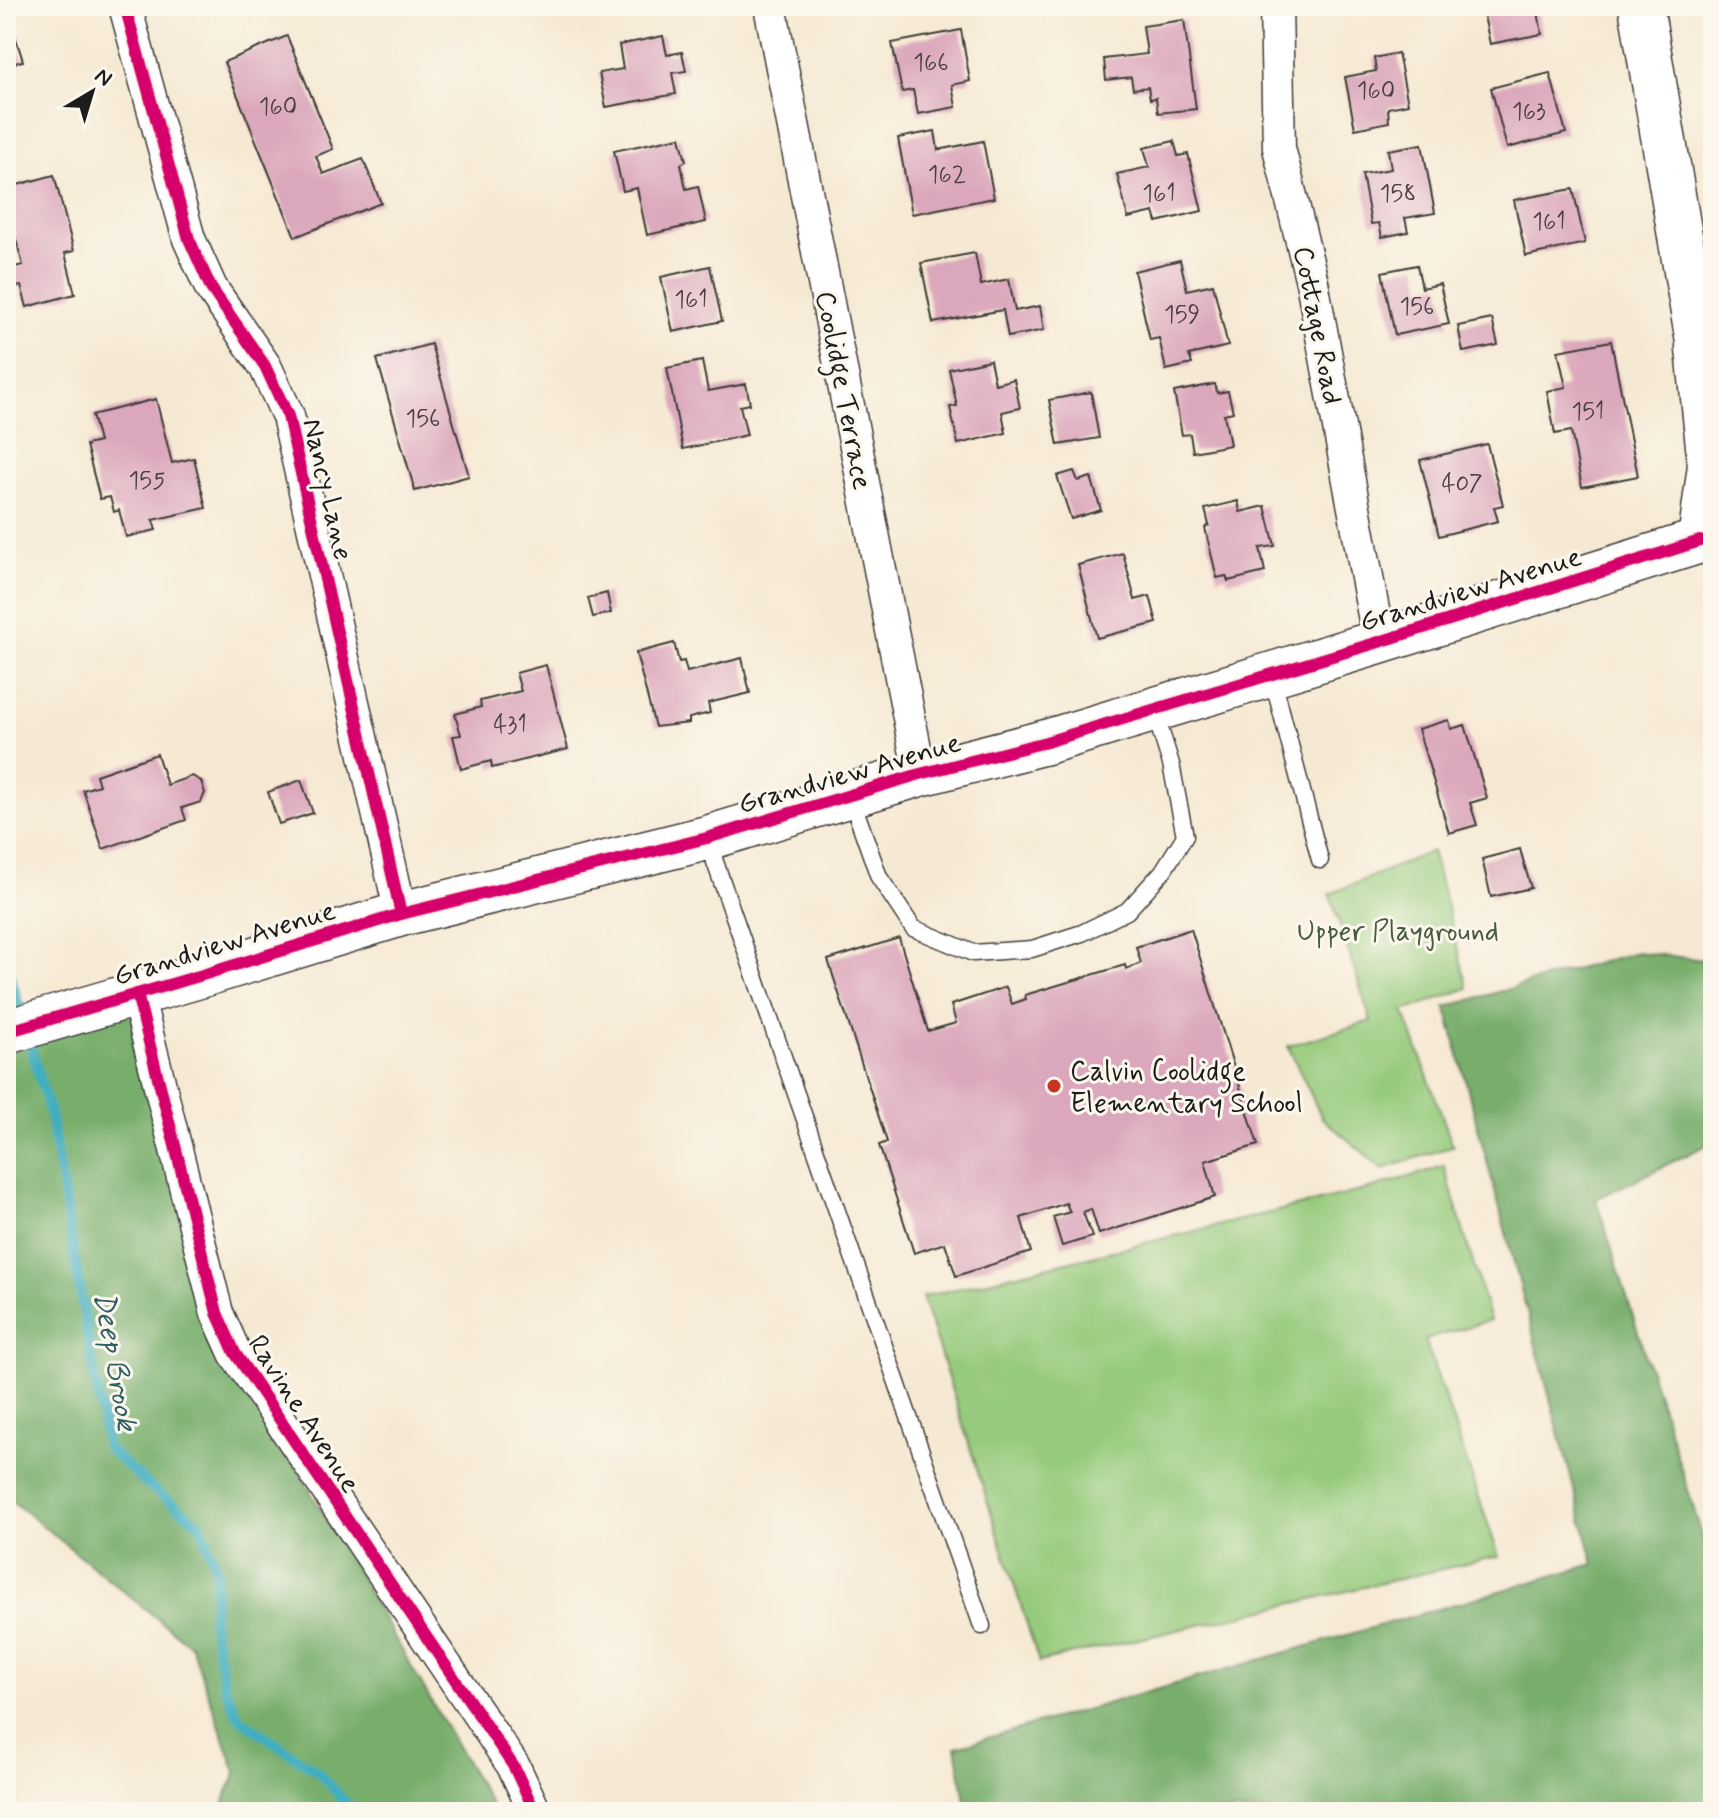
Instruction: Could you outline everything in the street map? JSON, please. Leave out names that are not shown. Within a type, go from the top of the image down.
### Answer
[{"type":"street","name":"Nancy Lane","points":[[125,6],[189,239],[211,288],[265,366],[288,416],[401,914]]},
{"type":"street","name":"Coolidge Terrace","points":[[770,6],[920,774]]},
{"type":"street","name":"Cottage Road","points":[[1276,6],[1279,148],[1312,282],[1379,642]]},
{"type":"street","points":[[1641,6],[1672,191],[1705,359],[1710,465],[1706,537]]},
{"type":"street","points":[[1672,191],[1713,282]]},
{"type":"street","name":"Grandview Avenue","points":[[6,1032],[401,914],[707,838],[920,774],[1046,742],[1379,642],[1706,537]]},
{"type":"street","name":"Ravine Avenue","points":[[137,994],[217,1313],[235,1353],[514,1767],[535,1812]]},
{"type":"lane","points":[[1272,674],[1320,860]]},
{"type":"lane","points":[[851,797],[879,877],[913,928],[973,953],[1032,949],[1082,933],[1127,911],[1163,871],[1185,836],[1171,764],[1154,709]]},
{"type":"lane","points":[[707,838],[982,1626]]},
{"type":"green space","name":"Upper Playground","points":[[1432,851],[1468,988],[1404,1011],[1453,1146],[1383,1169],[1322,1118],[1288,1046],[1371,1021],[1330,894]]},
{"type":"green space","points":[[1636,952],[1713,961],[1713,1142],[1596,1199],[1713,1570],[1713,1812],[967,1812],[956,1747],[1594,1564],[1446,1007]]},
{"type":"green space","points":[[131,1005],[253,1392],[495,1812],[220,1812],[236,1772],[191,1646],[6,1496],[6,1041]]},
{"type":"green space","points":[[1444,1166],[1490,1320],[1425,1340],[1499,1556],[1039,1662],[922,1297],[1373,1188]]},
{"type":"building","points":[[6,6],[23,61],[6,65]]},
{"type":"building","points":[[1482,6],[1537,6],[1542,34],[1490,44]]},
{"type":"building","points":[[1184,20],[1196,109],[1158,113],[1156,98],[1150,99],[1148,87],[1133,89],[1131,77],[1106,80],[1104,59],[1147,54],[1143,26]]},
{"type":"building","points":[[961,30],[970,81],[952,85],[956,107],[918,114],[913,90],[902,92],[892,43]]},
{"type":"building","points":[[287,36],[333,149],[316,156],[323,174],[363,159],[381,203],[295,237],[224,62]]},
{"type":"building","points":[[663,36],[667,55],[682,52],[686,71],[672,73],[676,94],[606,107],[599,73],[623,69],[619,45]]},
{"type":"building","points":[[1398,53],[1408,104],[1388,108],[1389,122],[1355,129],[1345,77],[1376,71],[1374,58]]},
{"type":"building","points":[[1550,73],[1566,133],[1507,148],[1491,88]]},
{"type":"building","points":[[935,131],[938,150],[983,141],[994,198],[912,214],[898,138]]},
{"type":"building","points":[[680,137],[686,161],[681,164],[686,189],[698,186],[706,222],[647,235],[637,188],[623,191],[614,151]]},
{"type":"building","points":[[1174,141],[1178,156],[1188,154],[1202,211],[1157,222],[1154,212],[1128,218],[1117,174],[1149,167],[1144,148]]},
{"type":"building","points":[[1422,144],[1435,213],[1405,218],[1408,232],[1382,237],[1379,223],[1371,224],[1362,174],[1391,169],[1388,150]]},
{"type":"building","points":[[54,175],[74,251],[65,253],[75,294],[27,307],[21,286],[14,287],[10,268],[23,265],[6,203],[6,188]]},
{"type":"building","points":[[1573,189],[1585,243],[1526,256],[1514,200]]},
{"type":"building","points":[[975,253],[981,285],[1009,279],[1015,311],[1040,306],[1044,330],[1008,337],[1003,310],[933,323],[921,263]]},
{"type":"building","points":[[1180,260],[1187,290],[1213,284],[1228,346],[1189,355],[1192,364],[1166,370],[1159,338],[1150,340],[1134,271]]},
{"type":"building","points":[[1417,265],[1422,288],[1440,284],[1449,324],[1395,335],[1382,272]]},
{"type":"building","points":[[710,266],[722,321],[673,332],[661,277]]},
{"type":"building","points":[[1492,319],[1498,345],[1463,352],[1458,326]]},
{"type":"building","points":[[1611,341],[1638,476],[1582,487],[1571,431],[1555,434],[1547,391],[1566,387],[1558,351]]},
{"type":"building","points":[[431,344],[469,476],[415,491],[377,359]]},
{"type":"building","points":[[990,360],[995,384],[1014,379],[1020,408],[1002,412],[1006,433],[958,444],[950,407],[957,406],[949,369]]},
{"type":"building","points":[[702,361],[708,391],[746,384],[750,404],[740,406],[747,435],[683,449],[667,368]]},
{"type":"building","points":[[1215,384],[1217,393],[1228,391],[1233,412],[1224,414],[1230,445],[1193,452],[1190,434],[1182,435],[1174,392]]},
{"type":"building","points":[[1091,392],[1099,438],[1058,445],[1049,400]]},
{"type":"building","points":[[156,399],[172,463],[194,458],[206,508],[153,520],[156,530],[126,537],[119,510],[114,512],[110,497],[100,499],[86,445],[99,442],[92,415]]},
{"type":"building","points":[[1487,444],[1503,505],[1494,507],[1498,521],[1439,536],[1420,460]]},
{"type":"building","points":[[1074,471],[1078,481],[1091,477],[1101,510],[1071,519],[1057,476]]},
{"type":"building","points":[[1238,501],[1240,512],[1265,506],[1275,546],[1260,548],[1265,572],[1228,581],[1226,576],[1217,578],[1205,528],[1209,525],[1205,509]]},
{"type":"building","points":[[1123,553],[1135,600],[1150,596],[1157,623],[1097,638],[1078,565]]},
{"type":"building","points":[[607,593],[611,613],[593,617],[588,598]]},
{"type":"building","points":[[674,643],[679,662],[684,661],[687,672],[742,658],[750,693],[708,703],[710,713],[689,718],[689,723],[655,727],[636,653]]},
{"type":"building","points":[[546,665],[568,749],[492,768],[491,761],[461,769],[453,736],[461,735],[455,714],[481,707],[480,701],[521,691],[516,673]]},
{"type":"building","points":[[1449,720],[1451,729],[1465,725],[1487,798],[1470,803],[1477,825],[1449,833],[1418,729]]},
{"type":"building","points":[[157,754],[167,785],[192,776],[201,781],[205,793],[201,802],[182,808],[186,820],[103,849],[83,790],[99,785],[96,775]]},
{"type":"building","points":[[301,780],[313,813],[279,824],[268,792]]},
{"type":"building","points":[[1520,849],[1531,888],[1491,897],[1482,859]]},
{"type":"building","name":"Calvin Coolidge Elementary School","points":[[1191,929],[1258,1145],[1205,1161],[1215,1197],[1099,1234],[1091,1209],[1083,1212],[1092,1237],[1062,1246],[1053,1217],[1070,1212],[1066,1203],[1021,1218],[1031,1252],[956,1276],[945,1243],[914,1253],[879,1145],[887,1142],[828,960],[899,938],[928,1031],[956,1023],[951,1005],[1006,987],[1012,1004],[1026,999],[1025,995],[1125,965],[1126,969],[1141,963],[1136,947]]},
{"type":"waterway","name":"Deep Brook","points":[[6,962],[23,1018]]},
{"type":"waterway","name":"Deep Brook","points":[[28,1037],[50,1114],[107,1448],[147,1484],[201,1525],[217,1572],[212,1623],[225,1689],[239,1718],[319,1773],[354,1812]]},
{"type":"cycle path","points":[[125,6],[189,239],[211,288],[265,366],[288,416],[401,914]]},
{"type":"cycle path","points":[[6,1032],[401,914],[707,838],[920,774],[1046,742],[1700,541]]},
{"type":"cycle path","points":[[137,994],[217,1313],[235,1353],[514,1767],[535,1812]]},
{"type":"place","name":"Calvin Coolidge Elementary School","points":[[1054,1086]]}]
